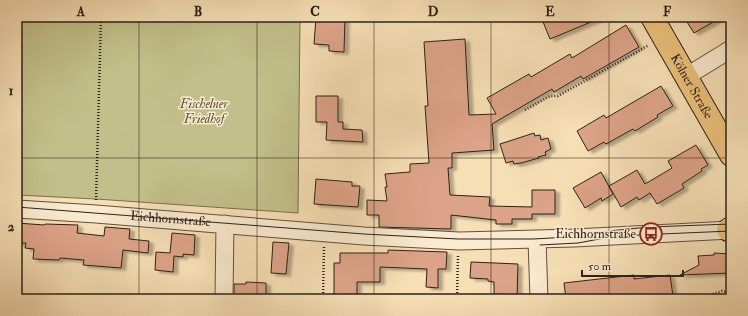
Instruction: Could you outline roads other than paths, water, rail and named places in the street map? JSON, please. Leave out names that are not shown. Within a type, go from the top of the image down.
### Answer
[{"type":"main road","name":"Kölner Straße","points":[[652,17],[731,155]]},
{"type":"street","points":[[687,76],[731,49]]},
{"type":"street","name":"Eichhornstraße","points":[[17,209],[225,224],[324,233],[459,241],[537,240],[730,229]]},
{"type":"street","points":[[224,299],[225,224]]},
{"type":"street","points":[[537,240],[538,299]]},
{"type":"tram line","points":[[17,207],[364,234],[458,239],[533,239],[569,237],[649,227],[731,224]]},
{"type":"tram line","points":[[540,245],[578,243],[610,237],[731,231]]},
{"type":"place","name":"Eichhornstraße","points":[[651,234]]},
{"type":"park label","name":"Fischelner Friedhof","points":[[204,112]]}]
